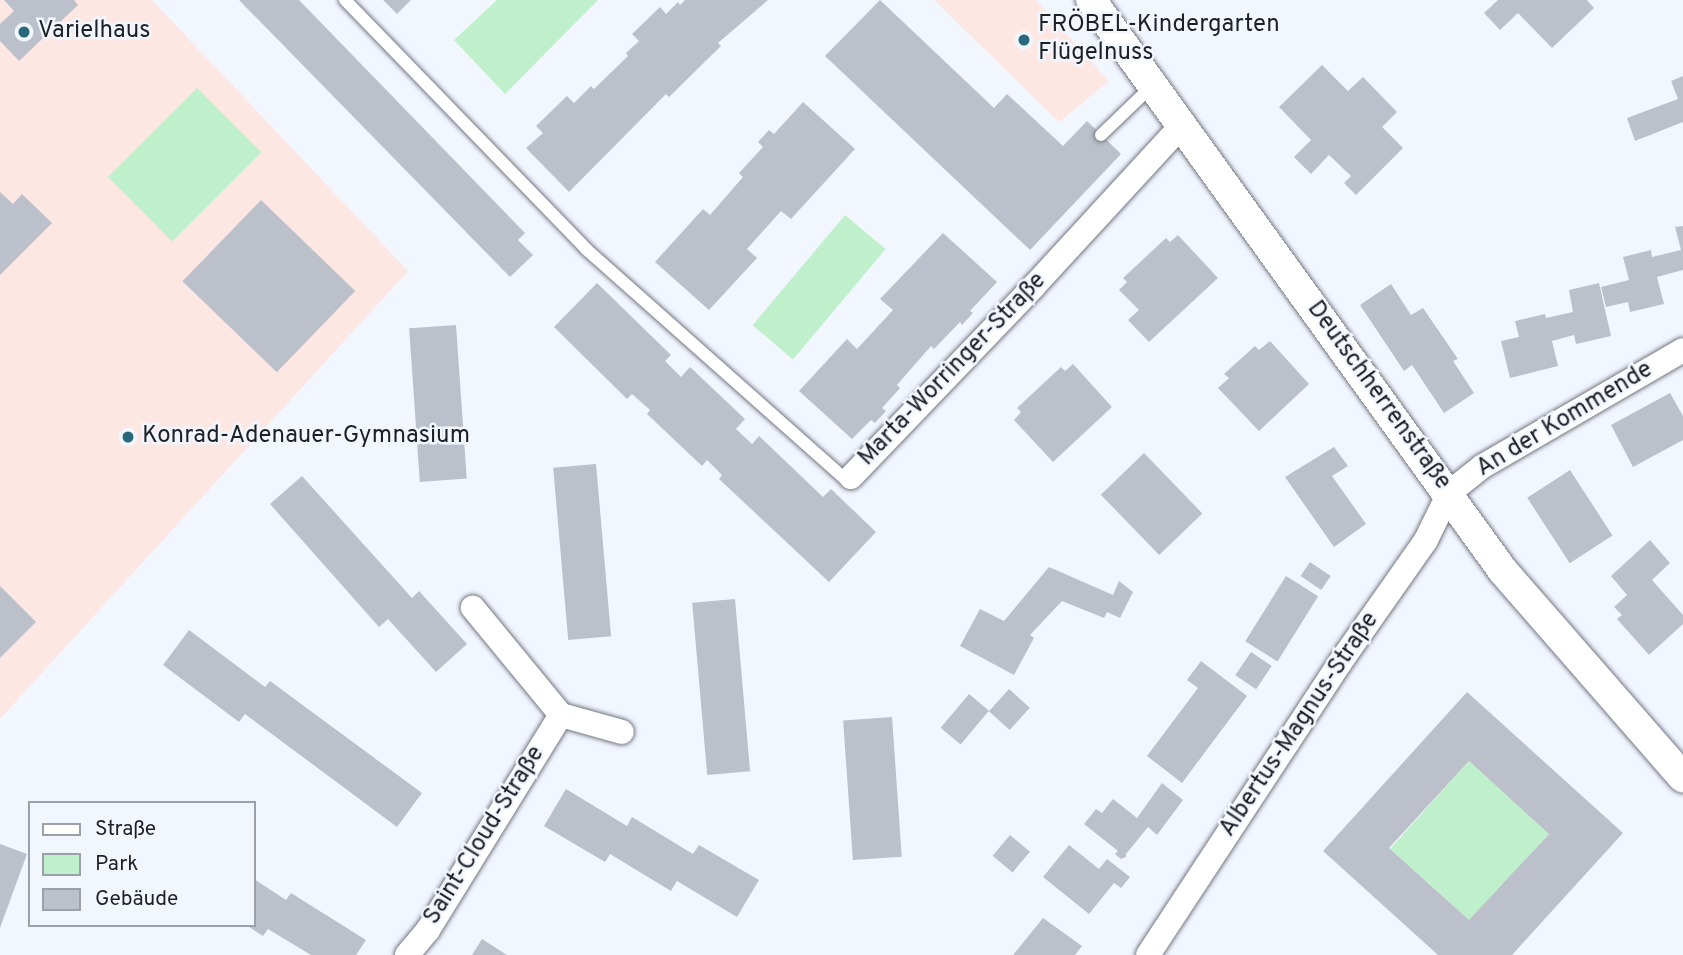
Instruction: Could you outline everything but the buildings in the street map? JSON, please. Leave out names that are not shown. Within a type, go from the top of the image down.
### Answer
[{"type":"street","name":"Deutschherrenstraße","points":[[1091,0],[1503,571],[1683,777]]},
{"type":"street","name":"Marta-Worringer-Straße","points":[[851,477],[1034,286],[1183,124]]},
{"type":"street","name":"An der Kommende","points":[[1449,493],[1483,466],[1683,350]]},
{"type":"street","name":"Albertus-Magnus-Straße","points":[[1148,955],[1339,664],[1426,540],[1449,493]]},
{"type":"street","points":[[473,608],[561,715],[622,732]]},
{"type":"street","name":"Saint-Cloud-Straße","points":[[407,955],[428,929],[561,715]]},
{"type":"lane","name":"Marta-Worringer-Straße","points":[[345,0],[586,249],[848,482],[851,477]]},
{"type":"lane","points":[[1101,135],[1153,85]]},
{"type":"shaded area","name":"Konrad-Adenauer-Gymnasium","points":[[0,0],[152,0],[408,271],[0,719]]},
{"type":"shaded area","name":"FRÖBEL-Kindergarten Flügelnuss","points":[[934,0],[1036,0],[1109,81],[1059,122]]},
{"type":"green space","points":[[497,0],[598,0],[505,94],[454,40]]},
{"type":"green space","points":[[197,88],[261,152],[172,241],[108,177]]},
{"type":"green space","points":[[845,215],[886,249],[793,359],[752,325]]},
{"type":"green space","points":[[1469,761],[1549,833],[1470,921],[1390,849]]},
{"type":"place","name":"Varielhaus","points":[[24,32]]},
{"type":"place","name":"FRÖBEL-Kindergarten Flügelnuss","points":[[1024,40]]},
{"type":"place","name":"Konrad-Adenauer-Gymnasium","points":[[128,437]]}]
